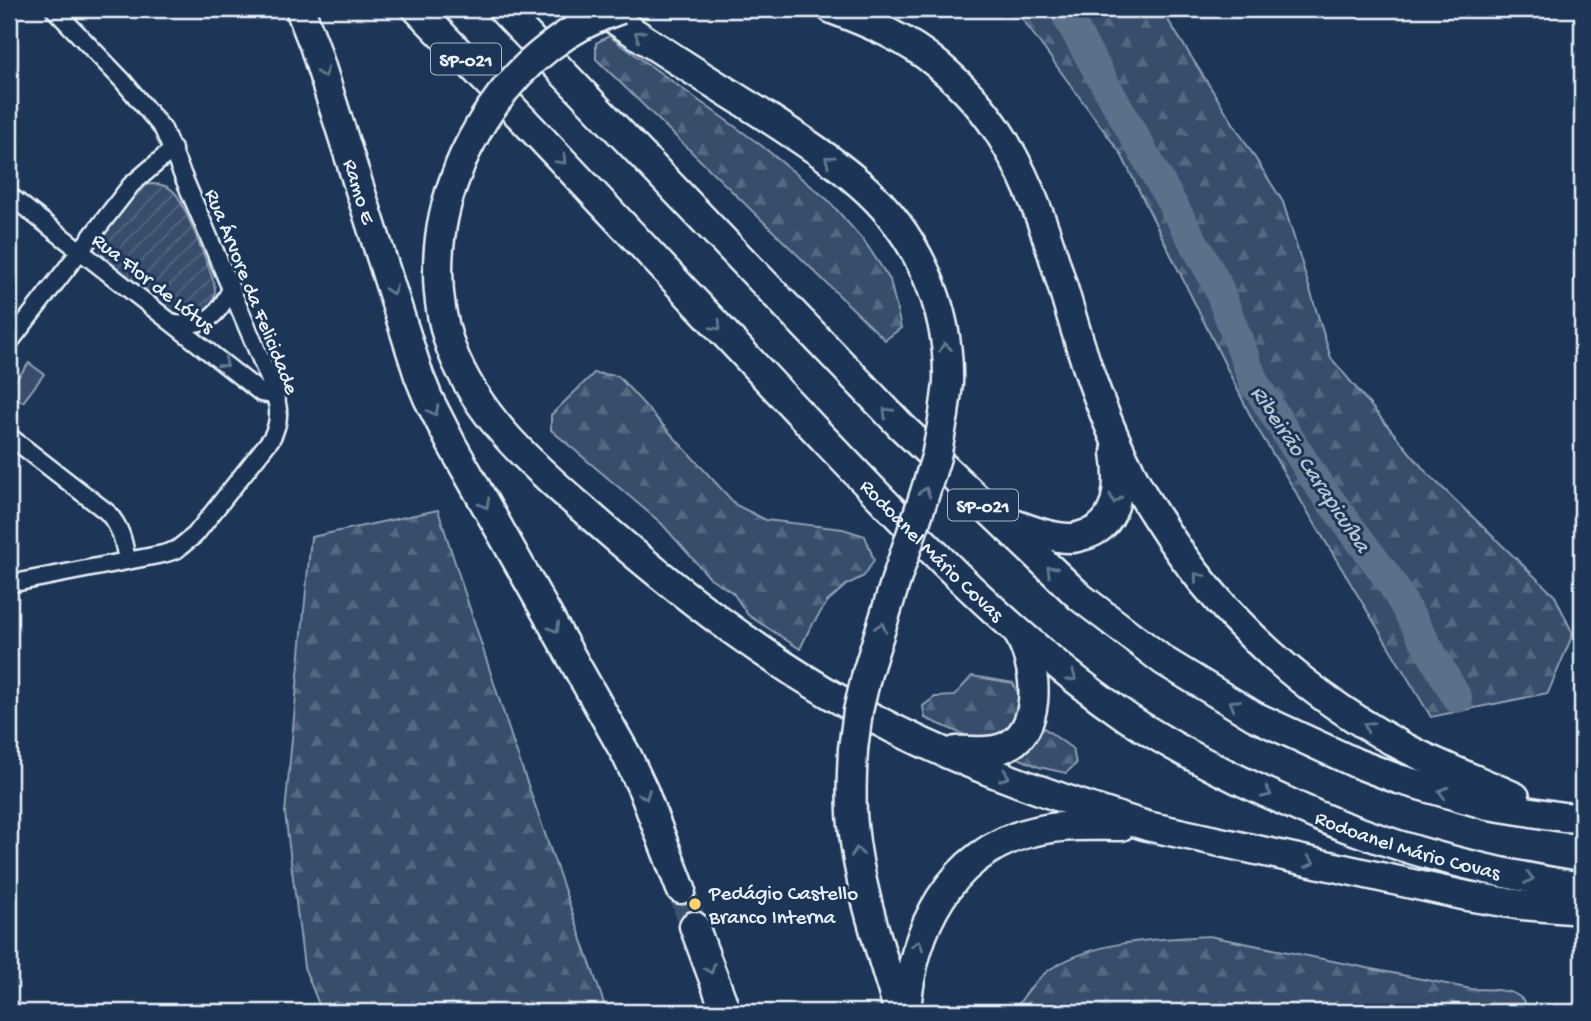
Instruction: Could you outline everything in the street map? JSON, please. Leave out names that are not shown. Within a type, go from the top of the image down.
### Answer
[{"type":"highway","name":"Ramo E","points":[[300,9],[428,398],[627,756],[681,889]]},
{"type":"highway","name":"Rodoanel Mário Covas","points":[[417,9],[972,592],[1068,674],[1131,719],[1226,775],[1355,831],[1424,853],[1529,878],[1582,887]]},
{"type":"highway","name":"SP-021","points":[[502,9],[902,427],[1080,597],[1164,661],[1254,716],[1356,763],[1398,779],[1488,805],[1573,818]]},
{"type":"highway","points":[[599,9],[807,144],[862,185],[904,233],[920,260],[936,300],[946,352],[948,384],[944,415],[936,457],[867,673],[853,749],[853,823],[858,861],[900,1012]]},
{"type":"highway","points":[[621,9],[576,29],[545,51],[517,76],[493,106],[456,173],[439,239],[438,275],[442,310],[450,345],[463,377],[481,406],[504,434],[544,475],[674,588],[760,650],[892,728],[942,751],[1045,792],[1147,826],[1467,897],[1582,910]]},
{"type":"highway","points":[[832,9],[883,30],[938,65],[984,112],[1003,138],[1032,195],[1112,432],[1154,514],[1192,570],[1237,623],[1287,670],[1342,711],[1401,746],[1450,769],[1573,818]]},
{"type":"highway","points":[[998,519],[1049,535],[1074,539],[1097,530],[1110,514],[1118,492],[1118,468],[1112,432]]},
{"type":"highway","points":[[942,751],[988,751],[1005,747],[1019,738],[1030,722],[1034,684],[1029,659],[1019,634]]},
{"type":"highway","points":[[906,1012],[910,972],[931,913],[953,881],[976,858],[1012,838],[1035,831],[1065,826],[1147,826]]},
{"type":"highway","points":[[694,926],[726,1012]]},
{"type":"street","name":"Rua Árvore da Felicidade","points":[[9,584],[176,550],[202,527],[275,430],[278,416],[275,395],[163,129],[54,9]]},
{"type":"street","points":[[9,343],[135,180],[173,149]]},
{"type":"street","name":"Rua Flor de Lótus","points":[[9,195],[261,393],[275,395]]},
{"type":"street","points":[[175,324],[195,325],[210,319],[231,289]]},
{"type":"street","points":[[9,436],[111,517],[122,536],[127,561]]},
{"type":"green space","points":[[1015,9],[1161,9],[1283,202],[1331,358],[1426,472],[1555,596],[1573,634],[1548,693],[1431,717],[1253,421],[1121,154]]},
{"type":"green space","points":[[609,36],[762,146],[828,200],[865,242],[890,280],[901,328],[885,340],[596,59],[596,43]]},
{"type":"green space","points":[[145,185],[165,186],[176,194],[205,257],[215,289],[211,304],[201,313],[188,316],[173,313],[107,262],[103,255],[101,241],[112,221],[138,191]]},
{"type":"green space","points":[[29,363],[44,374],[23,402],[9,392],[9,389]]},
{"type":"green space","points":[[594,373],[618,376],[736,505],[766,520],[843,529],[865,536],[874,560],[864,576],[846,585],[827,602],[800,649],[748,615],[733,593],[709,577],[661,523],[551,430],[551,415]]},
{"type":"green space","points":[[438,510],[513,742],[607,1012],[322,1012],[304,967],[285,813],[311,537]]},
{"type":"green space","points":[[972,676],[1013,683],[1025,707],[1041,726],[1073,749],[1076,764],[1066,773],[1039,767],[925,718],[923,706],[935,697],[954,696]]},
{"type":"green space","points":[[1209,936],[1471,989],[1506,991],[1520,998],[1528,1012],[1013,1012],[1040,977],[1052,968],[1088,952],[1128,943]]},
{"type":"waterway","name":"Ribeirão Carapicuíba","points":[[1063,9],[1216,282],[1254,382],[1318,484],[1391,582],[1457,698]]},
{"type":"tunnel","points":[[681,889],[694,926]]},
{"type":"place","name":"Pedágio Castello Branco Interna","points":[[695,904]]}]
